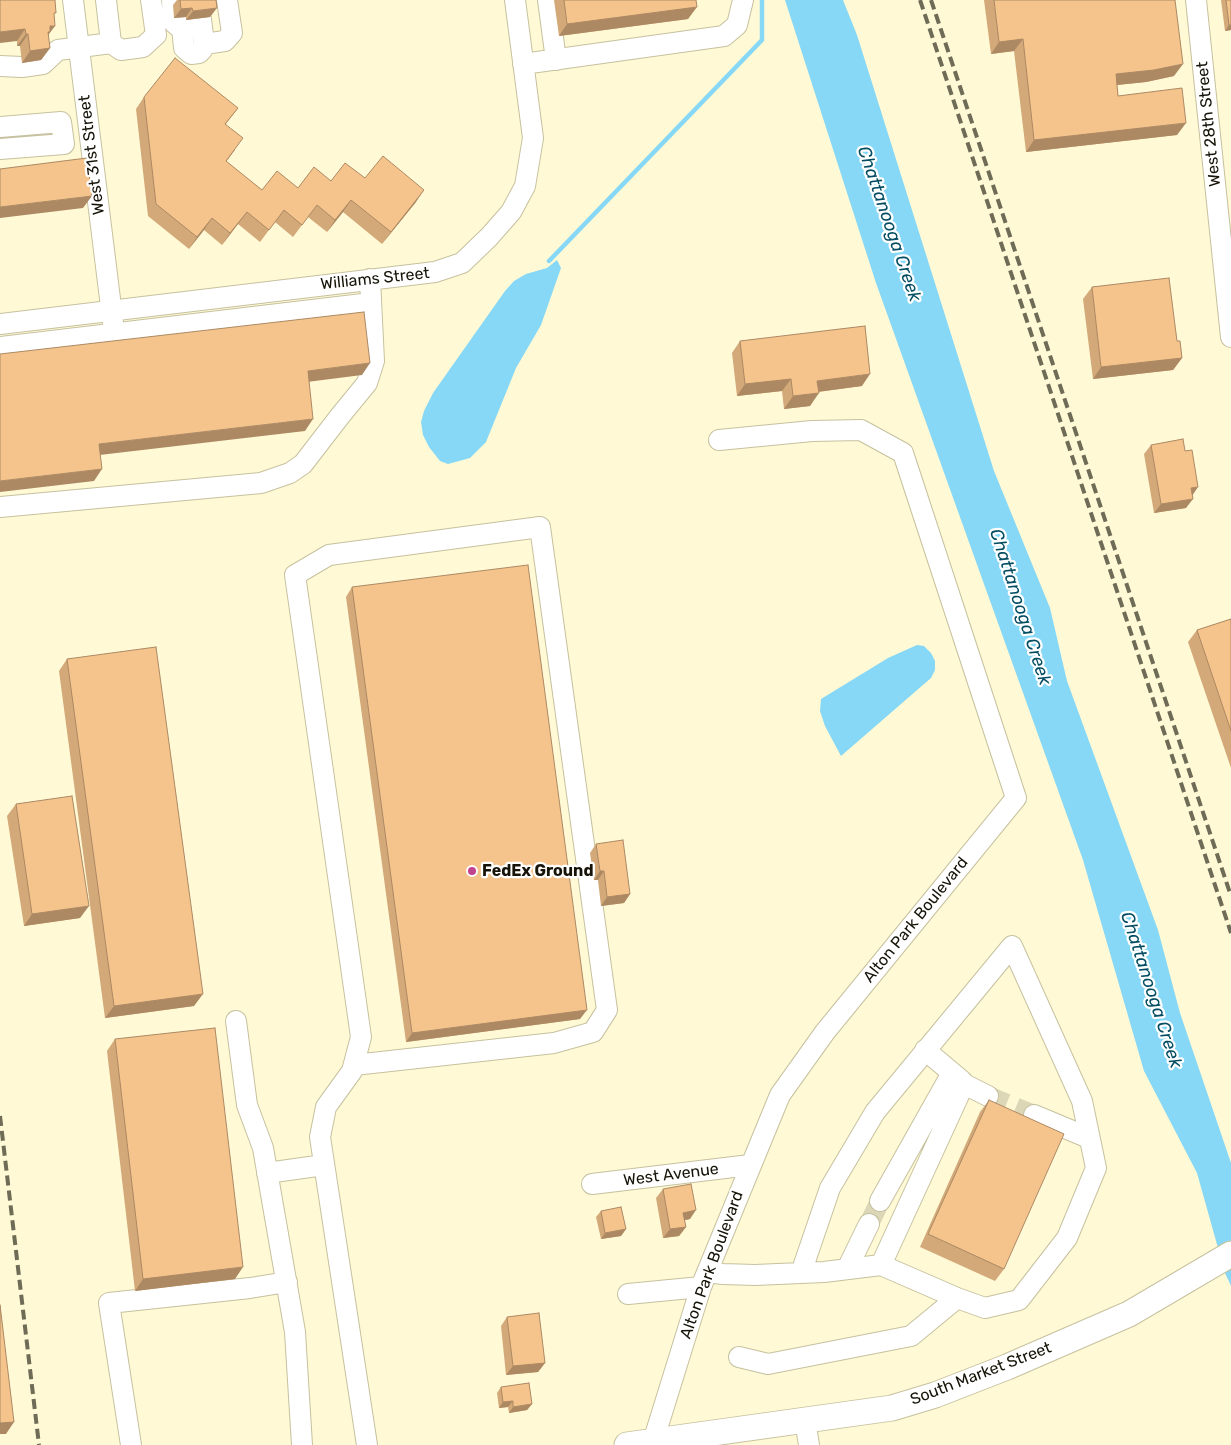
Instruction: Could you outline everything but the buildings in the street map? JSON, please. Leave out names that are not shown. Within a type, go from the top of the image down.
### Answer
[{"type":"main road","name":"South Market Street","points":[[652,1444],[697,1440],[805,1420],[892,1408],[934,1395],[1129,1314],[1231,1254]]},
{"type":"main road","points":[[628,1445],[652,1444]]},
{"type":"street","name":"West 31st Street","points":[[73,0],[114,333]]},
{"type":"street","points":[[106,0],[110,43]]},
{"type":"street","points":[[112,0],[115,26],[122,36],[135,36],[144,31],[146,24],[143,0]]},
{"type":"street","points":[[0,66],[22,67],[43,64],[58,50],[79,47],[110,43],[121,50],[143,47],[156,35],[151,0]]},
{"type":"street","points":[[204,44],[225,41],[232,33],[227,0]]},
{"type":"street","name":"Williams Street","points":[[9,322],[435,272],[462,263],[512,212],[525,186],[533,138],[515,0]]},
{"type":"street","points":[[548,0],[556,60]]},
{"type":"street","points":[[524,64],[724,36],[737,25],[743,0]]},
{"type":"street","name":"West 28th Street","points":[[1196,0],[1223,174],[1231,337]]},
{"type":"street","points":[[179,10],[184,48],[189,53],[199,53],[202,50],[204,44],[201,18]]},
{"type":"street","points":[[0,127],[61,122],[64,144],[0,149]]},
{"type":"street","points":[[0,507],[262,483],[290,473],[303,464],[367,383],[374,362],[370,279]]},
{"type":"street","points":[[193,300],[196,324]]},
{"type":"street","points":[[0,346],[371,303]]},
{"type":"street","points":[[9,322],[20,344]]},
{"type":"street","name":"Alton Park Boulevard","points":[[652,1444],[704,1279],[780,1096],[825,1032],[1016,798],[903,453],[862,430],[812,431],[719,440]]},
{"type":"street","points":[[354,1065],[554,1043],[593,1032],[607,1010],[540,527],[329,555],[295,575],[361,1037],[352,1071],[326,1107],[320,1136],[367,1445]]},
{"type":"street","points":[[628,1294],[723,1274],[801,1273],[881,1266],[985,1308],[1019,1300],[1067,1238],[1096,1168],[1082,1101],[1012,946],[875,1112],[830,1188],[801,1273]]},
{"type":"street","points":[[236,1021],[247,1105],[263,1148],[295,1332],[302,1445]]},
{"type":"street","points":[[925,1050],[958,1078],[988,1096]]},
{"type":"street","points":[[880,1201],[958,1078]]},
{"type":"street","points":[[881,1266],[924,1169],[958,1078]]},
{"type":"street","points":[[1034,1115],[1089,1138]]},
{"type":"street","points":[[268,1173],[324,1165]]},
{"type":"street","name":"West Avenue","points":[[592,1184],[750,1165]]},
{"type":"street","points":[[847,1269],[869,1224]]},
{"type":"street","points":[[131,1445],[109,1302],[250,1288],[286,1282]]},
{"type":"street","points":[[739,1358],[768,1364],[912,1336],[957,1298]]},
{"type":"street","points":[[805,1420],[809,1445]]},
{"type":"water","name":"Chattanooga Creek","points":[[785,0],[843,0],[857,35],[994,471],[1050,608],[1067,681],[1158,930],[1180,1013],[1231,1163],[1231,1286],[1225,1273],[1197,1173],[1144,1071],[1083,860],[876,283]]},
{"type":"water","points":[[557,260],[561,268],[541,325],[516,368],[486,442],[470,458],[448,464],[440,461],[429,447],[423,435],[421,422],[433,393],[514,281],[526,274],[547,268]]},
{"type":"water","points":[[917,645],[924,646],[931,653],[935,661],[935,670],[931,678],[841,756],[825,726],[820,711],[821,699],[888,658]]},
{"type":"waterway","points":[[549,261],[762,40],[762,0]]},
{"type":"tunnel","points":[[988,1096],[1034,1115]]},
{"type":"tunnel","points":[[869,1224],[880,1201]]},
{"type":"railway","points":[[920,0],[1231,933]]},
{"type":"railway","points":[[931,0],[1231,896]]},
{"type":"railway","points":[[0,1116],[39,1445]]},
{"type":"place","name":"FedEx Ground","points":[[472,871]]}]
